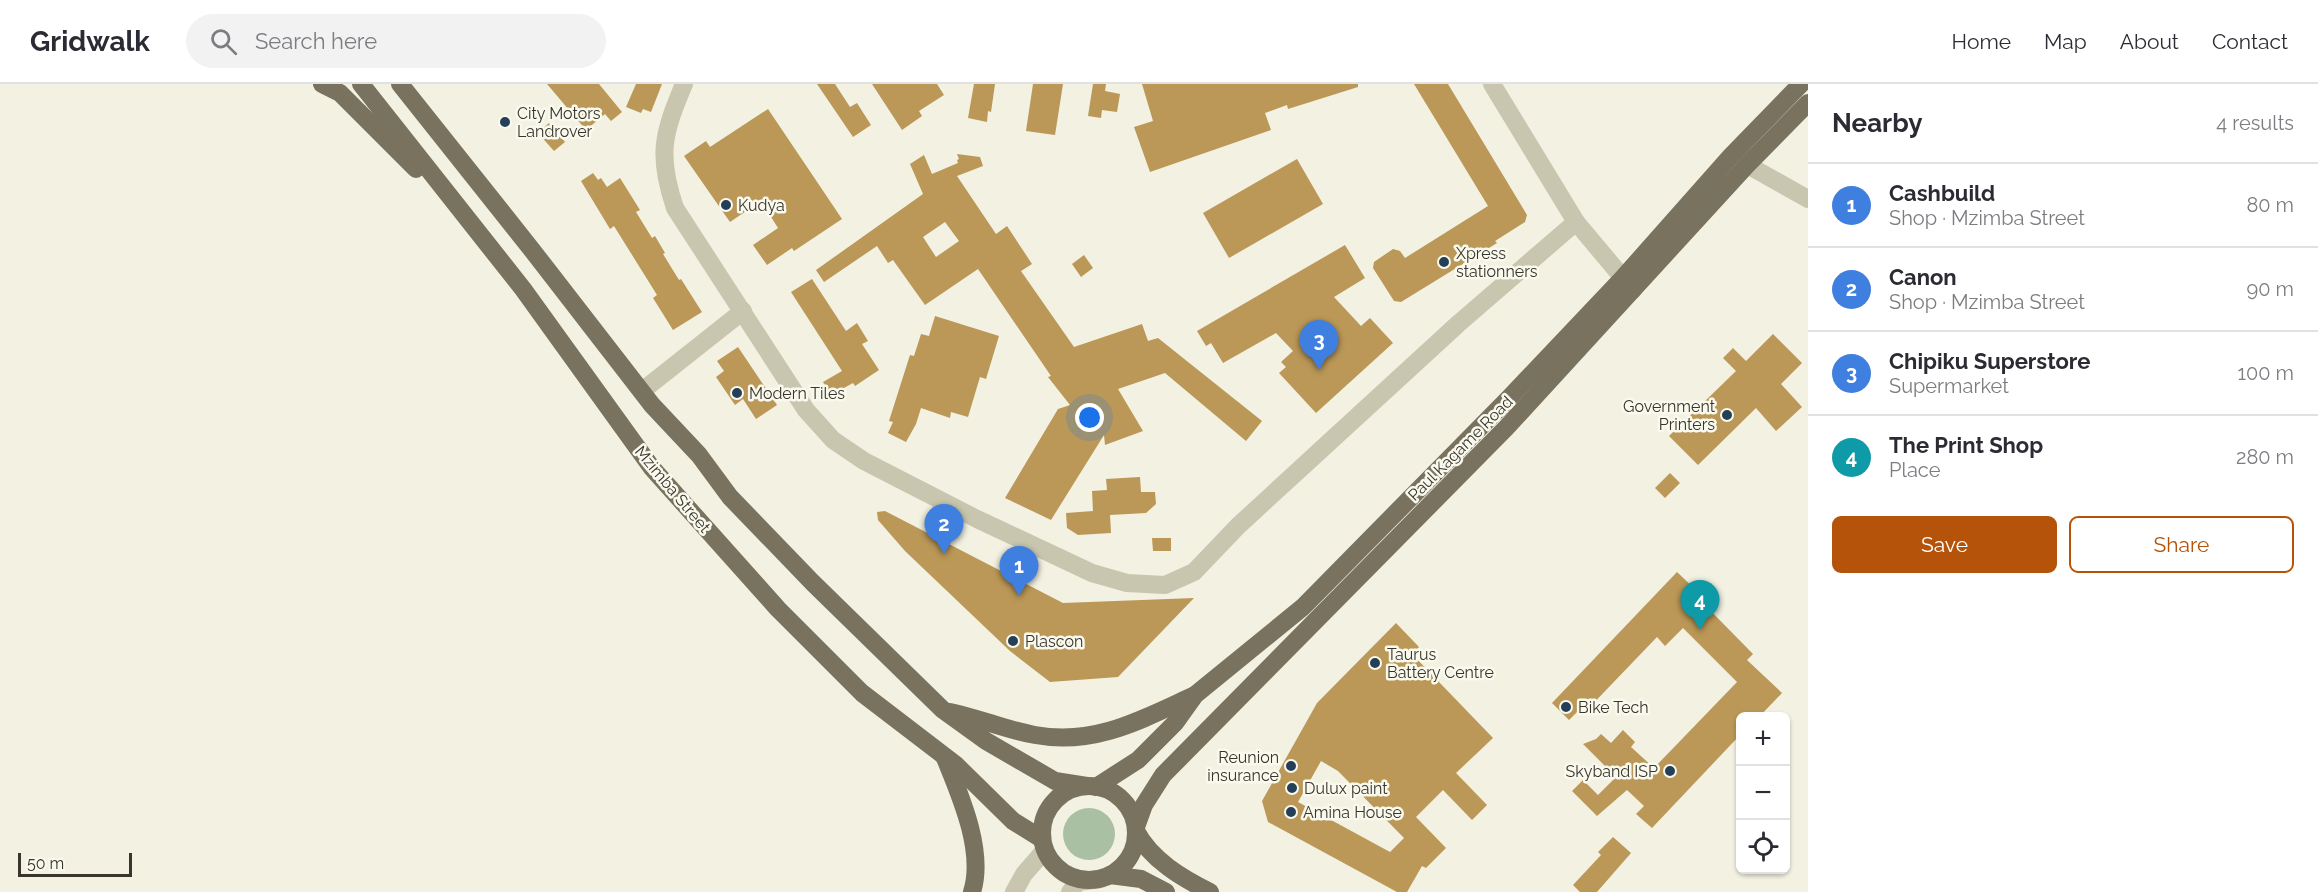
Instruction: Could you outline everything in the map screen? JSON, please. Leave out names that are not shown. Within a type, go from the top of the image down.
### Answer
[{"type":"main road","points":[[322,84],[340,93],[474,227]]},
{"type":"main road","name":"Mzimba Street","points":[[361,84],[523,289],[652,468],[778,609],[855,685],[944,755],[1013,821],[1044,844]]},
{"type":"main road","points":[[400,84],[652,405],[699,455],[730,497],[943,711],[986,741],[1055,781],[1092,786],[1116,795],[1126,804],[1133,815],[1136,840],[1130,857],[1105,877]]},
{"type":"main road","name":"Paul Kagame Road","points":[[1092,786],[1138,760],[1175,723],[1195,696],[1303,607],[1509,398],[1627,284],[1739,160],[1801,84]]},
{"type":"main road","points":[[1739,160],[1808,103]]},
{"type":"main road","points":[[1210,892],[1162,863],[1142,842],[1136,829],[1144,805],[1163,775],[1506,428],[1627,284]]},
{"type":"main road","points":[[943,711],[976,717],[1035,735],[1065,738],[1097,736],[1195,696]]},
{"type":"main road","points":[[944,755],[963,804],[974,849],[972,892]]},
{"type":"main road","points":[[1092,786],[1068,791],[1053,802],[1044,820],[1044,844],[1054,864],[1068,875],[1084,880],[1105,877],[1141,879],[1166,892]]},
{"type":"street","points":[[684,84],[670,116],[664,142],[665,178],[675,208],[806,410],[833,440],[864,461],[1092,573],[1126,583],[1165,585],[1194,572],[1238,525],[1458,324],[1576,222]]},
{"type":"street","points":[[1491,84],[1576,222],[1627,284]]},
{"type":"street","points":[[1739,160],[1808,199]]},
{"type":"street","points":[[642,391],[743,311]]},
{"type":"street","points":[[1014,892],[1044,844]]},
{"type":"street","points":[[1070,892],[1078,882],[1105,877]]},
{"type":"green space","points":[[1084,808],[1094,808],[1108,815],[1115,834],[1108,853],[1094,860],[1084,860],[1074,856],[1067,849],[1063,839],[1063,829],[1067,819],[1074,812]]},
{"type":"building","points":[[547,84],[599,84],[622,112],[611,121],[605,114],[586,130]]},
{"type":"building","points":[[636,84],[662,84],[651,112],[643,109],[641,113],[626,107]]},
{"type":"building","points":[[817,84],[835,84],[850,107],[857,103],[871,125],[853,137]]},
{"type":"building","points":[[872,84],[937,84],[944,95],[919,111],[922,116],[902,130]]},
{"type":"building","points":[[974,84],[995,84],[991,112],[988,111],[987,122],[968,118]]},
{"type":"building","points":[[1033,84],[1063,84],[1055,135],[1026,131]]},
{"type":"building","points":[[1093,84],[1106,84],[1105,91],[1120,94],[1117,112],[1102,110],[1101,118],[1088,116]]},
{"type":"building","points":[[1142,84],[1358,84],[1358,87],[1288,109],[1287,105],[1265,113],[1271,130],[1150,172],[1134,127],[1153,121]]},
{"type":"building","points":[[1414,84],[1448,84],[1527,215],[1525,222],[1495,241],[1497,243],[1401,302],[1394,301],[1373,268],[1374,262],[1393,249],[1400,251],[1405,258],[1488,206]]},
{"type":"building","points":[[768,109],[842,219],[794,251],[792,248],[767,265],[753,245],[778,228],[761,201],[730,222],[684,156],[706,141],[710,147]]},
{"type":"building","points":[[549,123],[565,142],[554,151],[538,133]]},
{"type":"building","points":[[957,154],[980,157],[983,166],[957,176],[996,234],[1007,226],[1032,264],[1021,271],[1074,347],[1142,324],[1148,341],[1158,338],[1262,421],[1246,441],[1165,373],[1118,389],[1143,431],[1105,445],[1104,435],[1051,520],[1005,498],[1058,409],[1070,405],[1048,377],[1051,376],[978,269],[925,305],[893,260],[888,263],[877,246],[824,282],[816,270],[923,194],[910,164],[924,155],[932,174],[958,163]],"holes":[[[945,222],[959,241],[936,257],[923,237]]]},
{"type":"building","points":[[1297,159],[1323,204],[1229,258],[1203,213]]},
{"type":"building","points":[[593,173],[598,180],[601,178],[607,187],[620,178],[640,210],[636,212],[652,238],[655,236],[679,280],[681,279],[702,312],[673,330],[653,298],[657,295],[614,226],[610,229],[581,181]]},
{"type":"building","points":[[1345,245],[1365,278],[1334,297],[1361,326],[1370,318],[1393,343],[1316,413],[1279,373],[1286,367],[1281,362],[1293,351],[1276,333],[1223,363],[1211,343],[1206,346],[1197,331]]},
{"type":"building","points":[[1084,255],[1093,268],[1081,277],[1072,264]]},
{"type":"building","points":[[812,279],[846,331],[857,323],[868,341],[862,344],[879,370],[855,386],[853,383],[831,395],[823,382],[842,371],[791,292]]},
{"type":"building","points":[[935,316],[999,336],[986,379],[980,377],[968,417],[951,412],[950,418],[921,408],[916,424],[906,442],[888,433],[893,422],[889,421],[910,355],[914,356],[921,334],[929,336]]},
{"type":"building","points":[[1773,334],[1802,363],[1781,384],[1802,407],[1776,431],[1756,408],[1698,465],[1669,436],[1736,371],[1723,358],[1733,348],[1746,361]]},
{"type":"building","points":[[738,347],[777,405],[756,419],[743,399],[735,405],[716,377],[724,371],[717,361]]},
{"type":"building","points":[[1670,473],[1680,483],[1665,498],[1655,488]]},
{"type":"building","points":[[1140,477],[1141,492],[1155,492],[1156,504],[1146,513],[1110,515],[1111,533],[1078,535],[1067,528],[1066,513],[1093,511],[1092,491],[1107,490],[1106,479]]},
{"type":"building","points":[[885,511],[1063,603],[1194,598],[1118,677],[1050,682],[1010,651],[905,551],[878,520],[877,512]]},
{"type":"building","points":[[1152,538],[1171,538],[1171,551],[1153,551]]},
{"type":"building","points":[[1677,572],[1699,593],[1696,596],[1753,654],[1747,660],[1782,693],[1764,712],[1736,712],[1736,739],[1652,828],[1636,814],[1644,806],[1627,790],[1597,816],[1572,791],[1583,780],[1598,795],[1616,777],[1583,744],[1596,739],[1601,734],[1611,743],[1623,730],[1635,742],[1631,747],[1654,768],[1737,682],[1683,628],[1665,646],[1657,637],[1585,712],[1581,708],[1569,720],[1552,703]]},
{"type":"building","points":[[1396,623],[1419,647],[1412,654],[1493,738],[1456,773],[1487,805],[1472,820],[1443,790],[1416,817],[1446,848],[1426,868],[1422,866],[1407,892],[1397,892],[1268,822],[1262,801],[1317,703]],"holes":[[[1321,761],[1338,771],[1404,838],[1390,852],[1298,802]]]},
{"type":"building","points":[[1613,837],[1631,853],[1597,892],[1580,892],[1573,885],[1601,855],[1598,852]]},
{"type":"place","name":"City Motors Landrover","points":[[505,122]]},
{"type":"place","name":"Kudya","points":[[726,205]]},
{"type":"place","name":"Xpress stationners","points":[[1444,262]]},
{"type":"place","name":"Chipiku Superstore","points":[[1319,370]]},
{"type":"place","name":"Modern Tiles","points":[[737,393]]},
{"type":"place","name":"Government Printers","points":[[1727,415]]},
{"type":"place","name":"Canon","points":[[944,554]]},
{"type":"place","name":"Cashbuild","points":[[1019,596]]},
{"type":"place","name":"The Print Shop","points":[[1700,630]]},
{"type":"place","name":"Plascon","points":[[1013,641]]},
{"type":"place","name":"Taurus Battery Centre","points":[[1375,663]]},
{"type":"place","name":"Bike Tech","points":[[1566,707]]},
{"type":"place","name":"Reunion insurance","points":[[1291,766]]},
{"type":"place","name":"Skyband ISP","points":[[1670,771]]},
{"type":"place","name":"Dulux paint","points":[[1292,788]]},
{"type":"place","name":"Amina House","points":[[1291,812]]}]
